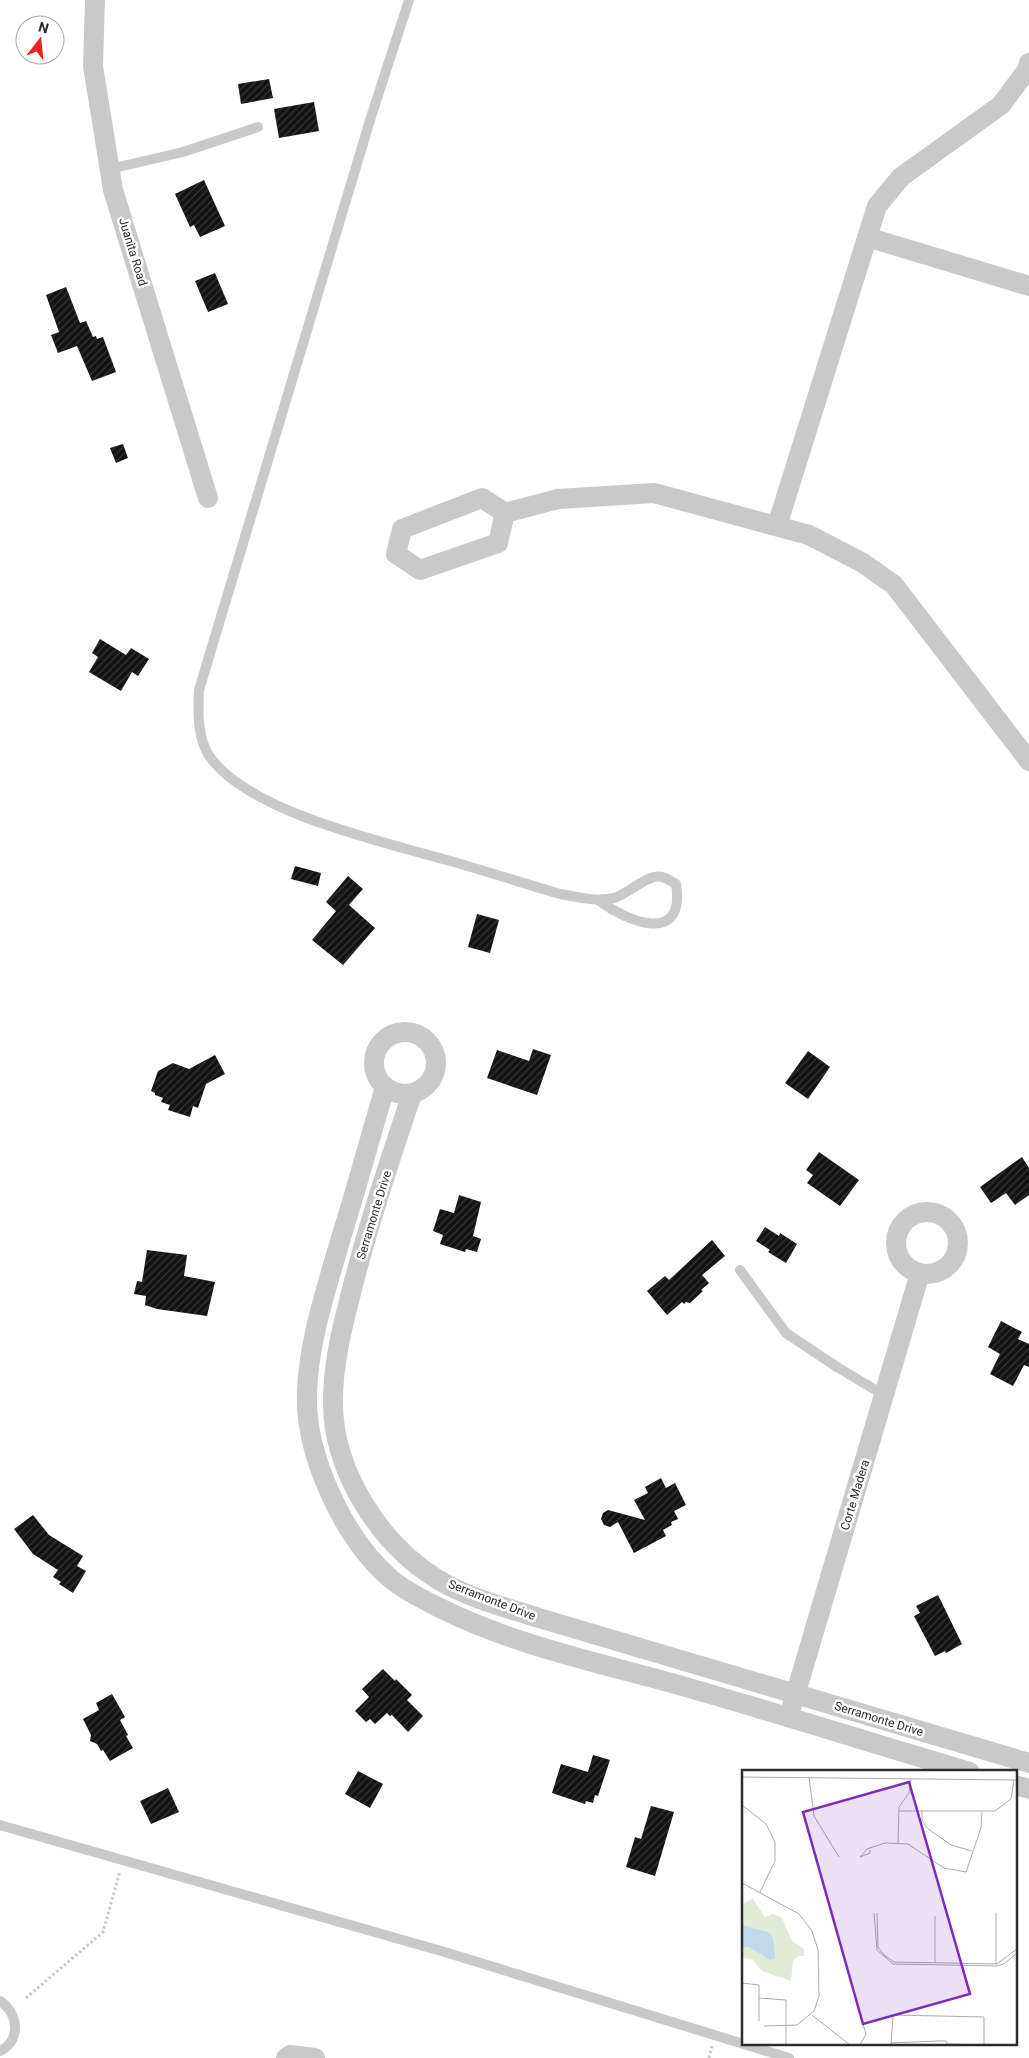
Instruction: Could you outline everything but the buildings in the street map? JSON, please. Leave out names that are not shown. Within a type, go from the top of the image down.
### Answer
[{"type":"street","name":"Juanita Road","points":[[95,0],[93,66],[113,190],[208,498]]},
{"type":"street","points":[[777,526],[877,206],[901,177],[1001,105],[1027,70],[1029,63]]},
{"type":"street","points":[[867,237],[1029,286]]},
{"type":"street","points":[[505,513],[498,542],[420,570],[396,554],[402,529],[482,498],[505,513],[558,499],[654,493],[809,534],[863,563],[894,585],[1029,762]]},
{"type":"street","points":[[402,1031],[413,1032],[423,1037],[435,1053],[437,1064],[435,1074],[430,1083],[422,1090],[412,1094],[402,1094],[385,1087],[378,1079],[374,1069],[377,1049],[383,1040],[392,1034],[402,1031]]},
{"type":"street","name":"Serramonte Drive","points":[[385,1087],[317,1323],[307,1391],[308,1426],[319,1467],[339,1511],[361,1546],[391,1580],[422,1599],[473,1625],[963,1770]]},
{"type":"street","name":"Serramonte Drive","points":[[412,1094],[360,1260],[335,1365],[332,1402],[339,1446],[348,1472],[357,1494],[380,1529],[408,1558],[438,1579],[465,1593],[539,1618],[1029,1763]]},
{"type":"street","points":[[337,1253],[360,1260]]},
{"type":"street","name":"Corte Madera","points":[[788,1717],[920,1273]]},
{"type":"street","points":[[325,1480],[348,1472]]},
{"type":"street","points":[[531,1643],[539,1618]]},
{"type":"street","points":[[1016,1785],[1029,1789]]},
{"type":"street","points":[[286,2058],[290,2055],[315,2058]]},
{"type":"lane","points":[[409,0],[371,117],[199,690],[200,729],[209,755],[218,766],[244,787],[296,814],[560,894],[598,900],[615,898],[636,888],[649,878],[662,876],[676,884],[678,900],[672,916],[664,923],[656,925],[624,915],[598,900]]},
{"type":"lane","points":[[110,169],[183,152],[258,127]]},
{"type":"lane","points":[[740,1270],[786,1332],[837,1368],[884,1395]]},
{"type":"lane","points":[[0,1825],[448,1952],[742,2043]]},
{"type":"lane","points":[[0,2001],[8,2007],[15,2024],[11,2042],[0,2051]]},
{"type":"lane","points":[[750,2046],[789,2058]]},
{"type":"path","points":[[26,1998],[103,1932],[123,1861]]}]
